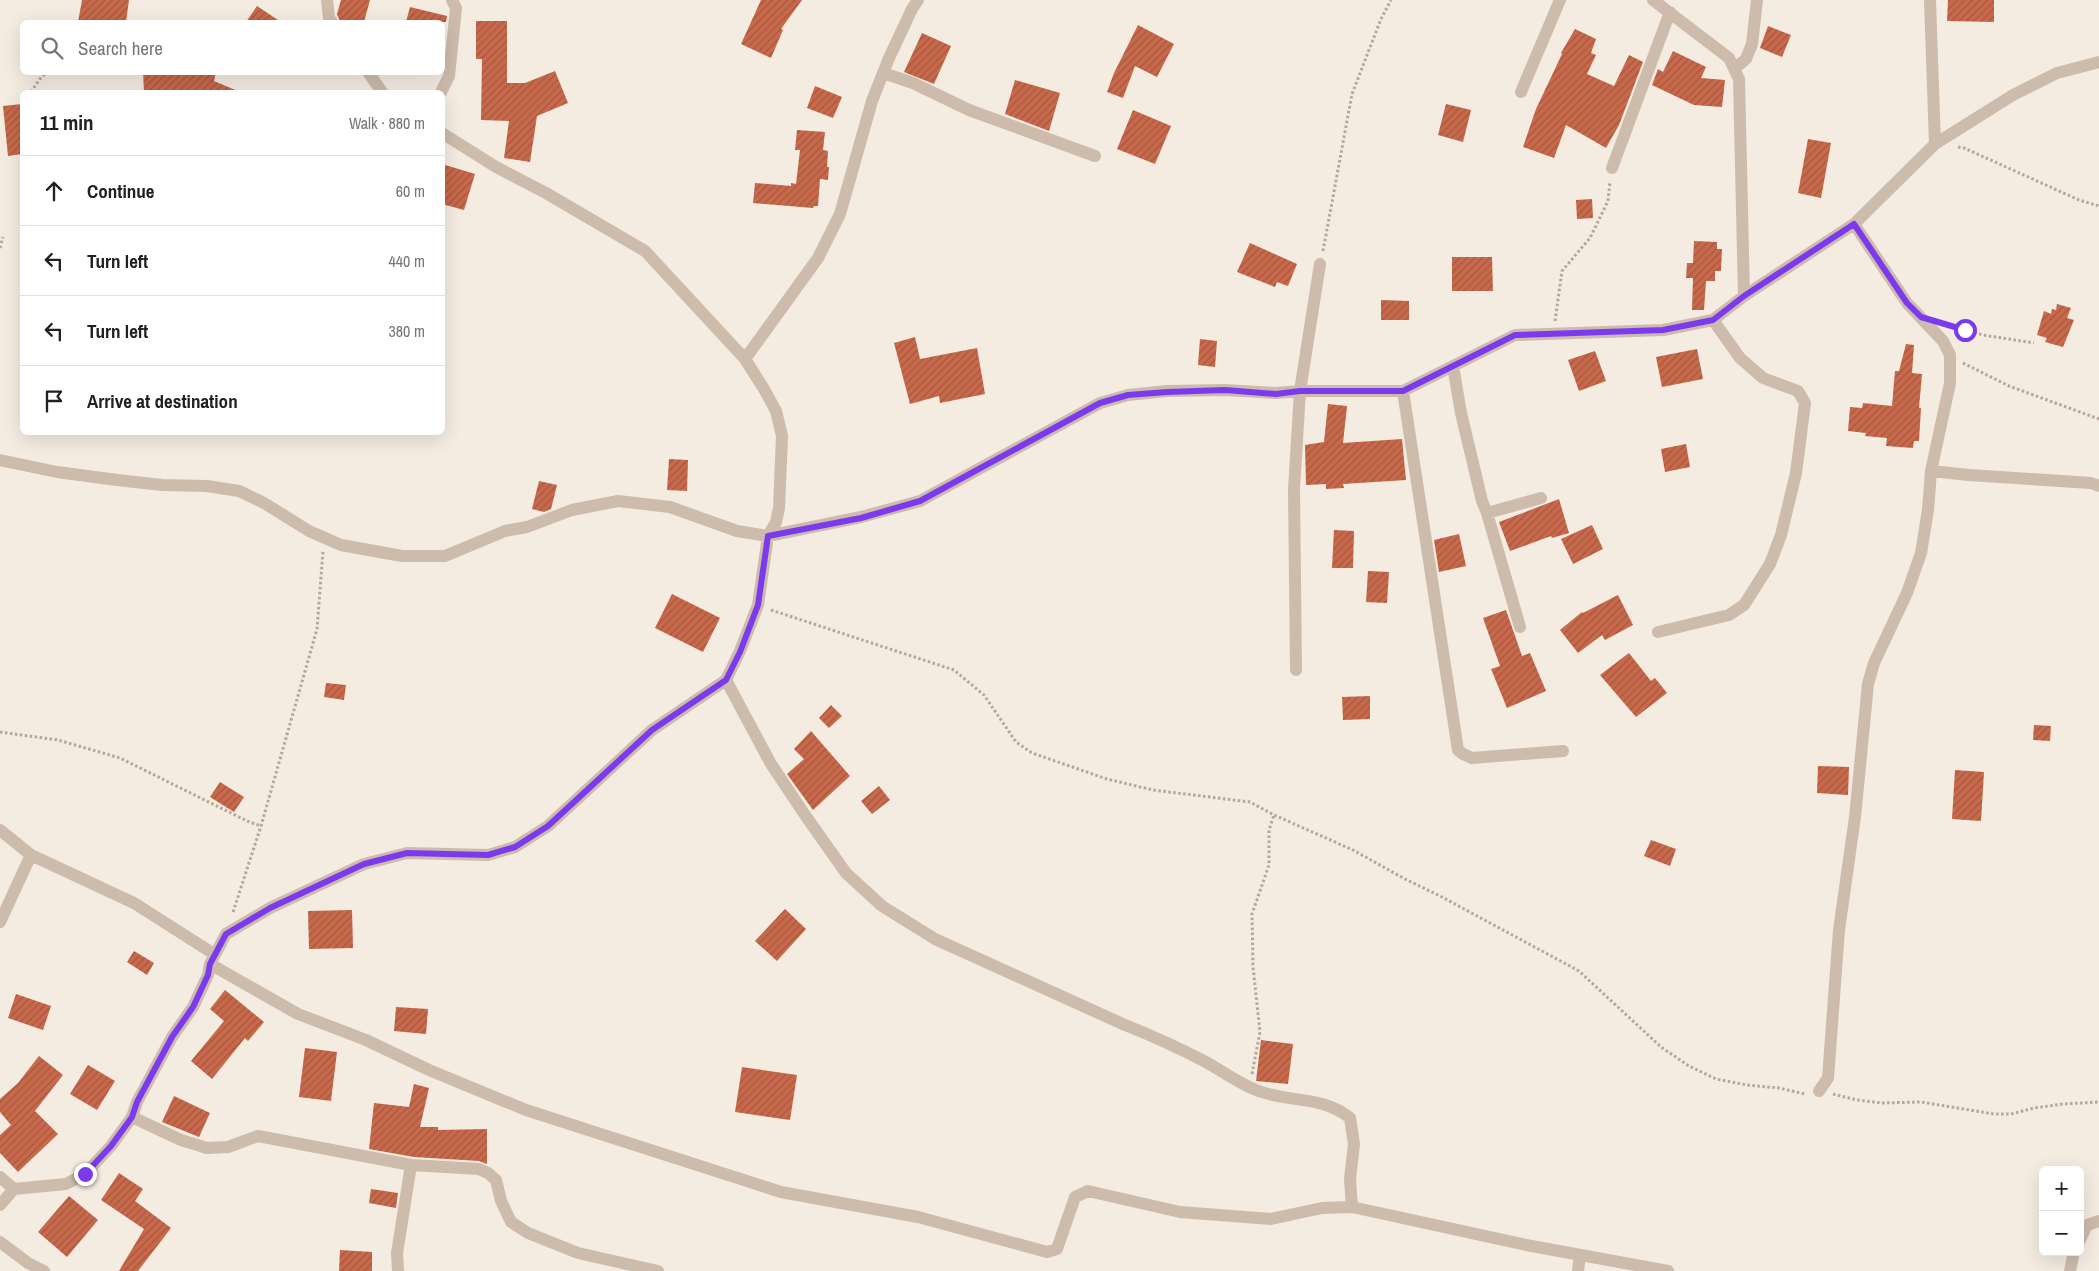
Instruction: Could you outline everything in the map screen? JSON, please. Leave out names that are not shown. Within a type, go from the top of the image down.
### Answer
[{"type":"street","points":[[327,0],[330,20]]},
{"type":"street","points":[[442,90],[449,76],[456,8],[452,0]]},
{"type":"street","points":[[745,359],[818,258],[840,214],[862,133],[883,73],[912,9],[918,0]]},
{"type":"street","points":[[1521,92],[1560,0]]},
{"type":"street","points":[[1655,0],[1728,58],[1739,79],[1744,296]]},
{"type":"street","points":[[1734,69],[1746,59],[1752,44],[1757,0]]},
{"type":"street","points":[[1930,0],[1935,144]]},
{"type":"street","points":[[1612,168],[1670,12]]},
{"type":"street","points":[[0,460],[57,472],[118,480],[162,485],[207,486],[240,491],[324,538],[360,549],[402,556],[445,556],[505,531],[527,527],[572,510],[618,501],[670,507],[737,531],[768,536],[861,518],[920,501],[1100,403],[1128,395],[1225,390],[1276,394],[1300,391],[1403,391],[1515,335],[1663,330],[1713,320],[1744,296],[1854,224],[1935,144],[2022,91],[2057,73],[2099,62]]},
{"type":"street","points":[[883,73],[913,83],[969,110],[1095,156]]},
{"type":"street","points":[[370,75],[381,90]]},
{"type":"street","points":[[0,1205],[14,1189],[66,1184],[85,1174],[111,1146],[132,1117],[137,1102],[172,1037],[193,1007],[208,975],[212,959],[226,934],[270,908],[364,864],[407,853],[488,855],[515,847],[548,826],[652,730],[726,680],[740,652],[758,605],[768,536],[776,522],[779,508],[782,436],[776,411],[745,359],[645,251],[546,193],[496,167],[445,135]]},
{"type":"street","points":[[1818,1091],[1828,1078],[1839,930],[1855,817],[1868,684],[1874,663],[1907,593],[1921,553],[1928,510],[1931,471],[1950,383],[1950,356],[1943,341],[1907,303],[1854,224]]},
{"type":"street","points":[[1296,670],[1294,489],[1300,391],[1320,264]]},
{"type":"street","points":[[1658,632],[1729,615],[1744,605],[1773,557],[1781,535],[1796,473],[1804,404],[1798,391],[1764,378],[1740,358],[1713,320]]},
{"type":"street","points":[[1454,366],[1461,413],[1482,501],[1520,627]]},
{"type":"street","points":[[1403,391],[1458,750],[1472,758],[1564,751]]},
{"type":"street","points":[[1931,471],[1969,476],[2091,483],[2099,486]]},
{"type":"street","points":[[1487,513],[1541,498]]},
{"type":"street","points":[[726,680],[771,764],[805,815],[846,873],[882,906],[935,939],[1125,1026],[1153,1036],[1206,1062],[1249,1087],[1278,1097],[1324,1103],[1339,1109],[1350,1118],[1354,1144],[1350,1179],[1352,1207]]},
{"type":"street","points":[[0,830],[31,855],[134,903],[212,959],[298,1014],[366,1040],[429,1070],[526,1110],[781,1192],[918,1217],[1047,1252],[1057,1249],[1075,1197],[1088,1191],[1180,1212],[1271,1218],[1322,1208],[1352,1207],[1518,1244],[1668,1271]]},
{"type":"street","points":[[0,922],[31,855]]},
{"type":"street","points":[[132,1117],[181,1140],[207,1148],[228,1147],[258,1136],[411,1165],[479,1169],[488,1173],[496,1180],[501,1201],[511,1222],[528,1233],[578,1253],[658,1271]]},
{"type":"street","points":[[398,1271],[396,1253],[411,1165]]},
{"type":"street","points":[[0,1177],[14,1189]]},
{"type":"street","points":[[2084,1231],[2087,1225],[2099,1221]]},
{"type":"street","points":[[0,1242],[28,1263],[44,1271]]},
{"type":"street","points":[[1578,1271],[1580,1255]]},
{"type":"street","points":[[2070,1271],[2073,1256]]},
{"type":"path","points":[[1320,264],[1352,94],[1381,19],[1391,0]]},
{"type":"path","points":[[32,90],[44,75]]},
{"type":"path","points":[[1935,144],[1964,148],[2079,200],[2099,206]]},
{"type":"path","points":[[1554,334],[1562,271],[1590,238],[1608,201],[1612,168]]},
{"type":"path","points":[[0,248],[3,237]]},
{"type":"path","points":[[1921,317],[1983,335],[2034,343]]},
{"type":"path","points":[[1950,356],[2009,386],[2099,419]]},
{"type":"path","points":[[226,934],[261,826],[317,629],[324,538]]},
{"type":"path","points":[[758,605],[954,670],[984,695],[1002,718],[1016,742],[1032,753],[1107,779],[1154,790],[1250,802],[1274,815],[1354,850],[1405,879],[1579,970],[1660,1047],[1689,1066],[1716,1079],[1779,1088],[1805,1094],[1818,1091],[1858,1100],[1882,1103],[1920,1102],[1994,1114],[2011,1114],[2034,1108],[2064,1104],[2099,1102]]},
{"type":"path","points":[[0,732],[58,740],[120,758],[247,821],[261,826]]},
{"type":"path","points":[[1249,1087],[1260,1032],[1253,967],[1252,914],[1269,865],[1269,830],[1274,815]]},
{"type":"building","points":[[82,0],[129,0],[126,20],[78,20]]},
{"type":"building","points":[[341,0],[370,0],[365,20],[339,20],[337,14]]},
{"type":"building","points":[[761,0],[802,0],[781,29],[783,30],[771,58],[741,44]]},
{"type":"building","points":[[1948,0],[1994,0],[1994,22],[1947,21]]},
{"type":"building","points":[[257,6],[278,20],[247,20]]},
{"type":"building","points":[[410,7],[447,16],[446,22],[445,20],[407,20]]},
{"type":"building","points":[[476,21],[507,21],[507,83],[525,83],[555,71],[568,103],[537,116],[530,162],[504,158],[509,121],[481,120],[482,59],[476,59]]},
{"type":"building","points":[[1138,25],[1174,44],[1157,77],[1135,66],[1123,98],[1107,92],[1114,73]]},
{"type":"building","points":[[1768,26],[1791,35],[1782,57],[1760,48]]},
{"type":"building","points":[[1575,29],[1596,39],[1591,53],[1596,55],[1587,74],[1614,86],[1629,55],[1643,62],[1619,125],[1606,148],[1566,125],[1554,158],[1523,147],[1536,109],[1561,53]]},
{"type":"building","points":[[922,33],[951,46],[934,84],[904,72]]},
{"type":"building","points":[[1673,51],[1706,67],[1701,78],[1725,80],[1722,107],[1694,105],[1652,85],[1658,69],[1663,72]]},
{"type":"building","points":[[143,75],[215,75],[214,81],[235,90],[144,90]]},
{"type":"building","points":[[1015,80],[1060,93],[1049,131],[1005,114]]},
{"type":"building","points":[[815,86],[842,97],[833,118],[807,108]]},
{"type":"building","points":[[20,104],[20,154],[8,156],[3,106]]},
{"type":"building","points":[[1446,104],[1471,110],[1463,142],[1438,135]]},
{"type":"building","points":[[1133,110],[1171,126],[1155,164],[1117,149]]},
{"type":"building","points":[[797,130],[825,132],[823,150],[828,151],[828,180],[820,179],[818,206],[813,208],[753,203],[755,183],[791,186],[791,183],[796,184],[800,150],[795,150]]},
{"type":"building","points":[[1808,139],[1831,143],[1821,198],[1798,193]]},
{"type":"building","points":[[445,165],[475,174],[464,210],[445,205]]},
{"type":"building","points":[[1592,199],[1593,218],[1577,219],[1576,200]]},
{"type":"building","points":[[1694,241],[1717,242],[1717,249],[1722,249],[1721,271],[1715,271],[1715,281],[1706,281],[1704,310],[1692,310],[1693,278],[1686,278],[1687,263],[1693,263]]},
{"type":"building","points":[[1250,243],[1297,264],[1288,286],[1277,282],[1275,287],[1237,272]]},
{"type":"building","points":[[1452,257],[1492,257],[1493,291],[1452,291]]},
{"type":"building","points":[[1381,300],[1409,301],[1409,320],[1381,320]]},
{"type":"building","points":[[2057,304],[2071,308],[2067,318],[2074,320],[2063,347],[2045,342],[2047,338],[2037,335],[2044,311],[2051,314],[2052,309],[2056,310]]},
{"type":"building","points":[[915,337],[920,359],[977,348],[985,394],[940,403],[939,396],[910,404],[894,343]]},
{"type":"building","points":[[1200,339],[1217,341],[1215,367],[1198,365]]},
{"type":"building","points":[[1906,344],[1914,345],[1912,373],[1922,374],[1919,441],[1914,441],[1913,448],[1886,446],[1887,438],[1865,436],[1866,433],[1848,431],[1850,407],[1862,408],[1863,403],[1892,406],[1895,371],[1899,371]]},
{"type":"building","points":[[1697,349],[1703,379],[1662,387],[1656,357]]},
{"type":"building","points":[[1595,351],[1606,381],[1579,391],[1568,360]]},
{"type":"building","points":[[1328,404],[1347,406],[1343,443],[1402,439],[1406,480],[1343,484],[1344,488],[1326,489],[1326,484],[1306,485],[1305,445],[1324,442]]},
{"type":"building","points":[[1686,444],[1690,467],[1665,472],[1661,449]]},
{"type":"building","points":[[669,459],[688,460],[687,491],[667,490]]},
{"type":"building","points":[[539,481],[557,485],[551,509],[544,512],[532,509]]},
{"type":"building","points":[[1559,499],[1569,533],[1552,538],[1551,536],[1510,551],[1499,522]]},
{"type":"building","points":[[1592,525],[1603,549],[1573,564],[1561,539]]},
{"type":"building","points":[[1334,530],[1354,531],[1353,568],[1332,568]]},
{"type":"building","points":[[1459,534],[1466,566],[1439,572],[1434,540]]},
{"type":"building","points":[[1368,571],[1389,572],[1387,603],[1366,602]]},
{"type":"building","points":[[672,594],[720,618],[703,652],[655,628]]},
{"type":"building","points":[[1618,595],[1633,625],[1605,640],[1602,635],[1578,653],[1560,630],[1582,612]]},
{"type":"building","points":[[1506,610],[1522,656],[1530,653],[1546,691],[1507,708],[1491,669],[1500,666],[1483,618]]},
{"type":"building","points":[[1629,653],[1651,681],[1655,678],[1667,693],[1636,717],[1600,675]]},
{"type":"building","points":[[326,683],[346,685],[344,700],[324,697]]},
{"type":"building","points":[[1370,696],[1370,719],[1343,720],[1342,697]]},
{"type":"building","points":[[831,705],[842,716],[829,728],[819,718]]},
{"type":"building","points":[[2034,725],[2051,726],[2050,741],[2033,740]]},
{"type":"building","points":[[811,731],[850,776],[813,810],[787,774],[804,759],[794,749]]},
{"type":"building","points":[[1818,766],[1849,767],[1848,795],[1817,793]]},
{"type":"building","points":[[1955,770],[1984,772],[1981,821],[1952,819]]},
{"type":"building","points":[[220,782],[244,797],[234,812],[210,797]]},
{"type":"building","points":[[879,786],[890,800],[872,814],[861,801]]},
{"type":"building","points":[[1651,840],[1676,849],[1670,866],[1644,856]]},
{"type":"building","points":[[785,909],[806,929],[777,961],[755,941]]},
{"type":"building","points":[[352,910],[353,948],[309,949],[308,911]]},
{"type":"building","points":[[134,951],[154,963],[147,975],[127,962]]},
{"type":"building","points":[[225,990],[264,1022],[248,1041],[245,1038],[212,1079],[191,1061],[224,1021],[210,1009]]},
{"type":"building","points":[[16,994],[51,1006],[43,1030],[8,1018]]},
{"type":"building","points":[[396,1007],[428,1009],[426,1034],[394,1031]]},
{"type":"building","points":[[1261,1040],[1293,1044],[1288,1084],[1256,1081]]},
{"type":"building","points":[[305,1048],[337,1052],[331,1101],[299,1097]]},
{"type":"building","points":[[39,1056],[63,1075],[35,1111],[58,1134],[18,1172],[0,1153],[0,1135],[11,1125],[0,1112],[0,1099],[18,1083]]},
{"type":"building","points":[[88,1065],[115,1081],[97,1110],[70,1094]]},
{"type":"building","points":[[742,1067],[797,1075],[790,1120],[735,1112]]},
{"type":"building","points":[[414,1084],[429,1088],[420,1127],[438,1127],[438,1130],[487,1129],[487,1164],[479,1161],[414,1157],[369,1149],[374,1103],[409,1107]]},
{"type":"building","points":[[174,1096],[210,1113],[199,1137],[162,1122]]},
{"type":"building","points":[[119,1173],[143,1189],[135,1201],[171,1228],[138,1271],[119,1271],[144,1229],[101,1200]]},
{"type":"building","points":[[371,1189],[398,1193],[396,1208],[369,1203]]},
{"type":"building","points":[[69,1196],[98,1220],[67,1257],[38,1232]]},
{"type":"building","points":[[340,1250],[372,1252],[372,1271],[339,1271]]},
{"type":"route","points":[[85,1174],[111,1146],[132,1117],[137,1102],[172,1037],[193,1007],[208,975],[214,954],[226,934],[270,908],[364,864],[407,853],[488,855],[515,847],[548,826],[652,730],[680,709],[726,680],[740,652],[758,605],[768,536],[861,518],[920,501],[1100,403],[1128,395],[1225,390],[1276,394],[1300,391],[1403,391],[1515,335],[1663,330],[1713,320],[1744,296],[1854,224],[1907,303],[1921,317],[1965,330]]}]
